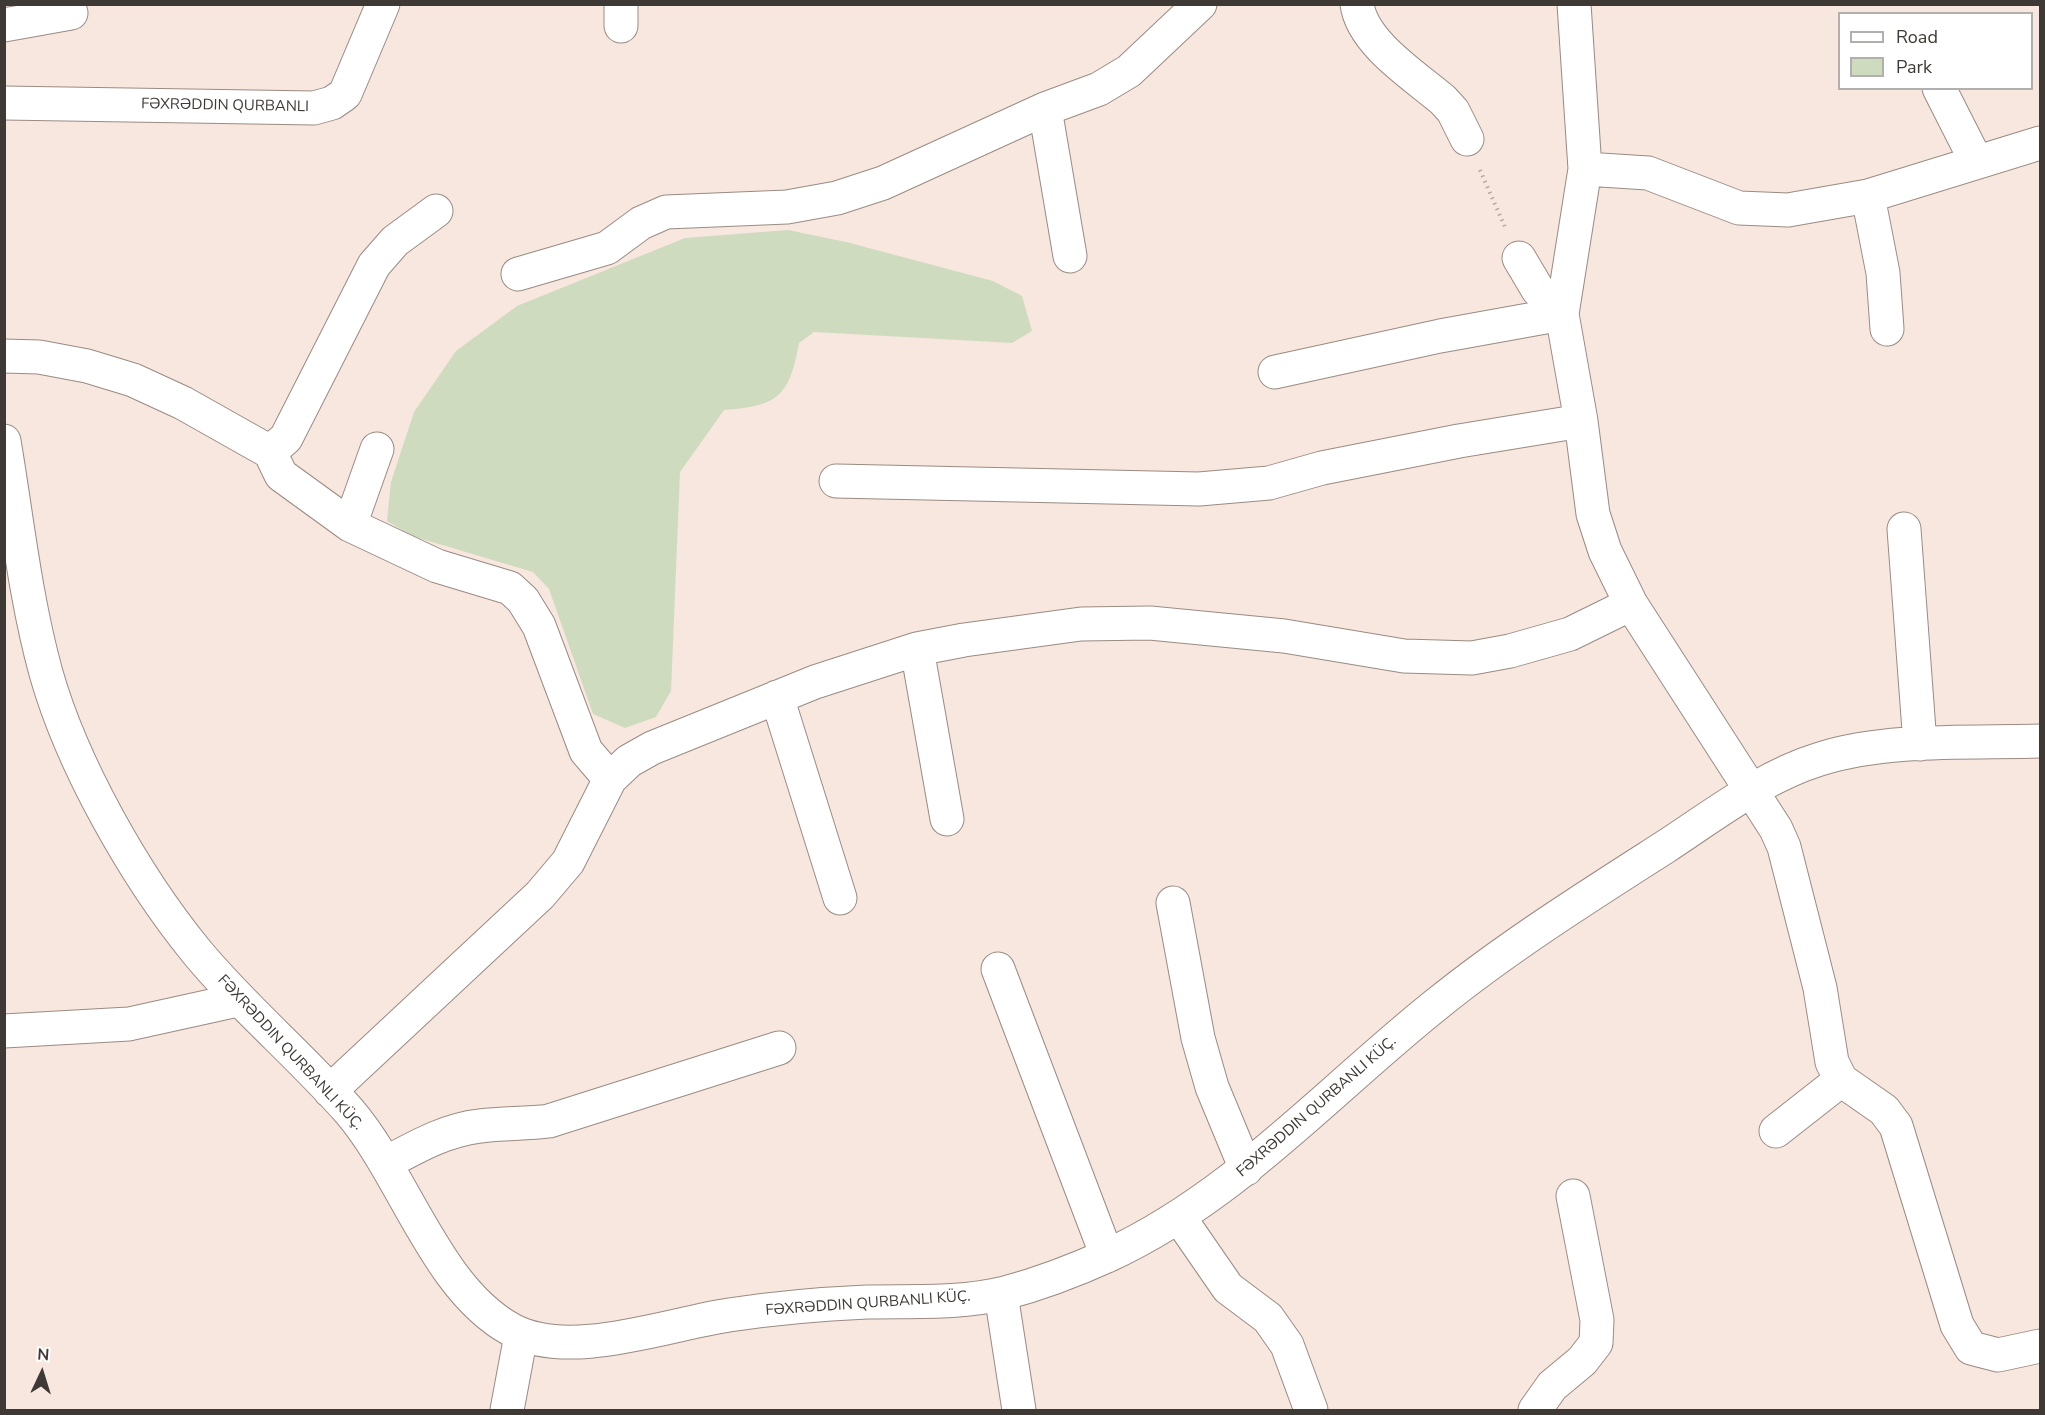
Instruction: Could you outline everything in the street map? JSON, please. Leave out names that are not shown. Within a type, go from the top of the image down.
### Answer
[{"type":"street","points":[[4,103],[314,108],[332,103],[345,94],[383,4]]},
{"type":"street","points":[[518,274],[607,248],[641,223],[666,212],[787,207],[837,198],[883,183],[1045,109],[1099,89],[1129,71],[1200,4]]},
{"type":"street","points":[[1357,4],[1358,14],[1370,37],[1443,100],[1453,111],[1467,139]]},
{"type":"street","points":[[1574,4],[1585,169],[1562,314],[1581,421],[1593,514],[1605,551],[1631,604],[1753,790],[1784,847],[1820,987],[1832,1062],[1841,1080],[1884,1110],[1896,1126],[1957,1325],[1971,1348],[1998,1355],[2040,1346]]},
{"type":"street","points":[[4,25],[71,13]]},
{"type":"street","points":[[1941,90],[1976,161]]},
{"type":"street","points":[[1045,109],[1070,256]]},
{"type":"street","points":[[1585,169],[1648,173],[1739,208],[1788,210],[1868,196],[2040,143]]},
{"type":"street","points":[[1868,196],[1883,273],[1887,329]]},
{"type":"street","points":[[270,452],[286,438],[374,265],[395,241],[436,211]]},
{"type":"street","points":[[1519,258],[1538,290],[1562,314]]},
{"type":"street","points":[[1275,372],[1440,336],[1562,314]]},
{"type":"street","points":[[4,356],[39,357],[87,366],[133,380],[183,403],[270,452],[281,475],[351,525],[437,566],[510,588],[523,600],[539,626],[586,751],[610,779]]},
{"type":"street","points":[[836,481],[1211,488],[1269,483],[1322,468],[1459,441],[1581,421]]},
{"type":"street","points":[[4,441],[31,608],[45,670],[61,722],[89,785],[130,854],[190,943],[238,1000],[355,1118],[386,1162],[465,1291],[490,1316],[521,1335],[585,1341],[719,1316],[801,1305],[950,1300],[1001,1294],[1107,1256],[1179,1217],[1246,1169],[1434,1006],[1489,964],[1549,922],[1753,790],[1789,771],[1822,758],[1851,752],[1920,744],[2040,741]]},
{"type":"street","points":[[351,525],[377,449]]},
{"type":"street","points":[[1904,529],[1920,744]]},
{"type":"street","points":[[330,1091],[540,895],[568,862],[610,779],[628,761],[652,748],[815,682],[917,649],[964,640],[1081,624],[1150,623],[1284,636],[1404,656],[1472,658],[1510,651],[1570,634],[1631,604]]},
{"type":"street","points":[[917,649],[947,819]]},
{"type":"street","points":[[777,697],[840,898]]},
{"type":"street","points":[[1173,903],[1198,1038],[1212,1087],[1246,1169]]},
{"type":"street","points":[[998,969],[1107,1256]]},
{"type":"street","points":[[4,1031],[129,1023],[238,1000]]},
{"type":"street","points":[[386,1162],[436,1136],[479,1126],[520,1125],[549,1120],[779,1048]]},
{"type":"street","points":[[1776,1131],[1841,1080]]},
{"type":"street","points":[[1535,1410],[1552,1386],[1582,1361],[1596,1343],[1597,1320],[1573,1196]]},
{"type":"street","points":[[1179,1217],[1228,1288],[1268,1318],[1287,1345],[1311,1410]]},
{"type":"street","points":[[1001,1294],[1019,1410]]},
{"type":"street","points":[[507,1410],[521,1335]]},
{"type":"path","points":[[1467,139],[1519,258]]},
{"type":"green space","points":[[788,230],[846,242],[993,281],[1022,296],[1032,331],[1012,343],[814,332],[799,343],[791,376],[778,395],[757,405],[724,410],[680,472],[671,691],[656,717],[625,728],[593,714],[549,589],[533,572],[412,536],[387,521],[391,482],[414,412],[456,351],[517,306],[685,238]]}]
